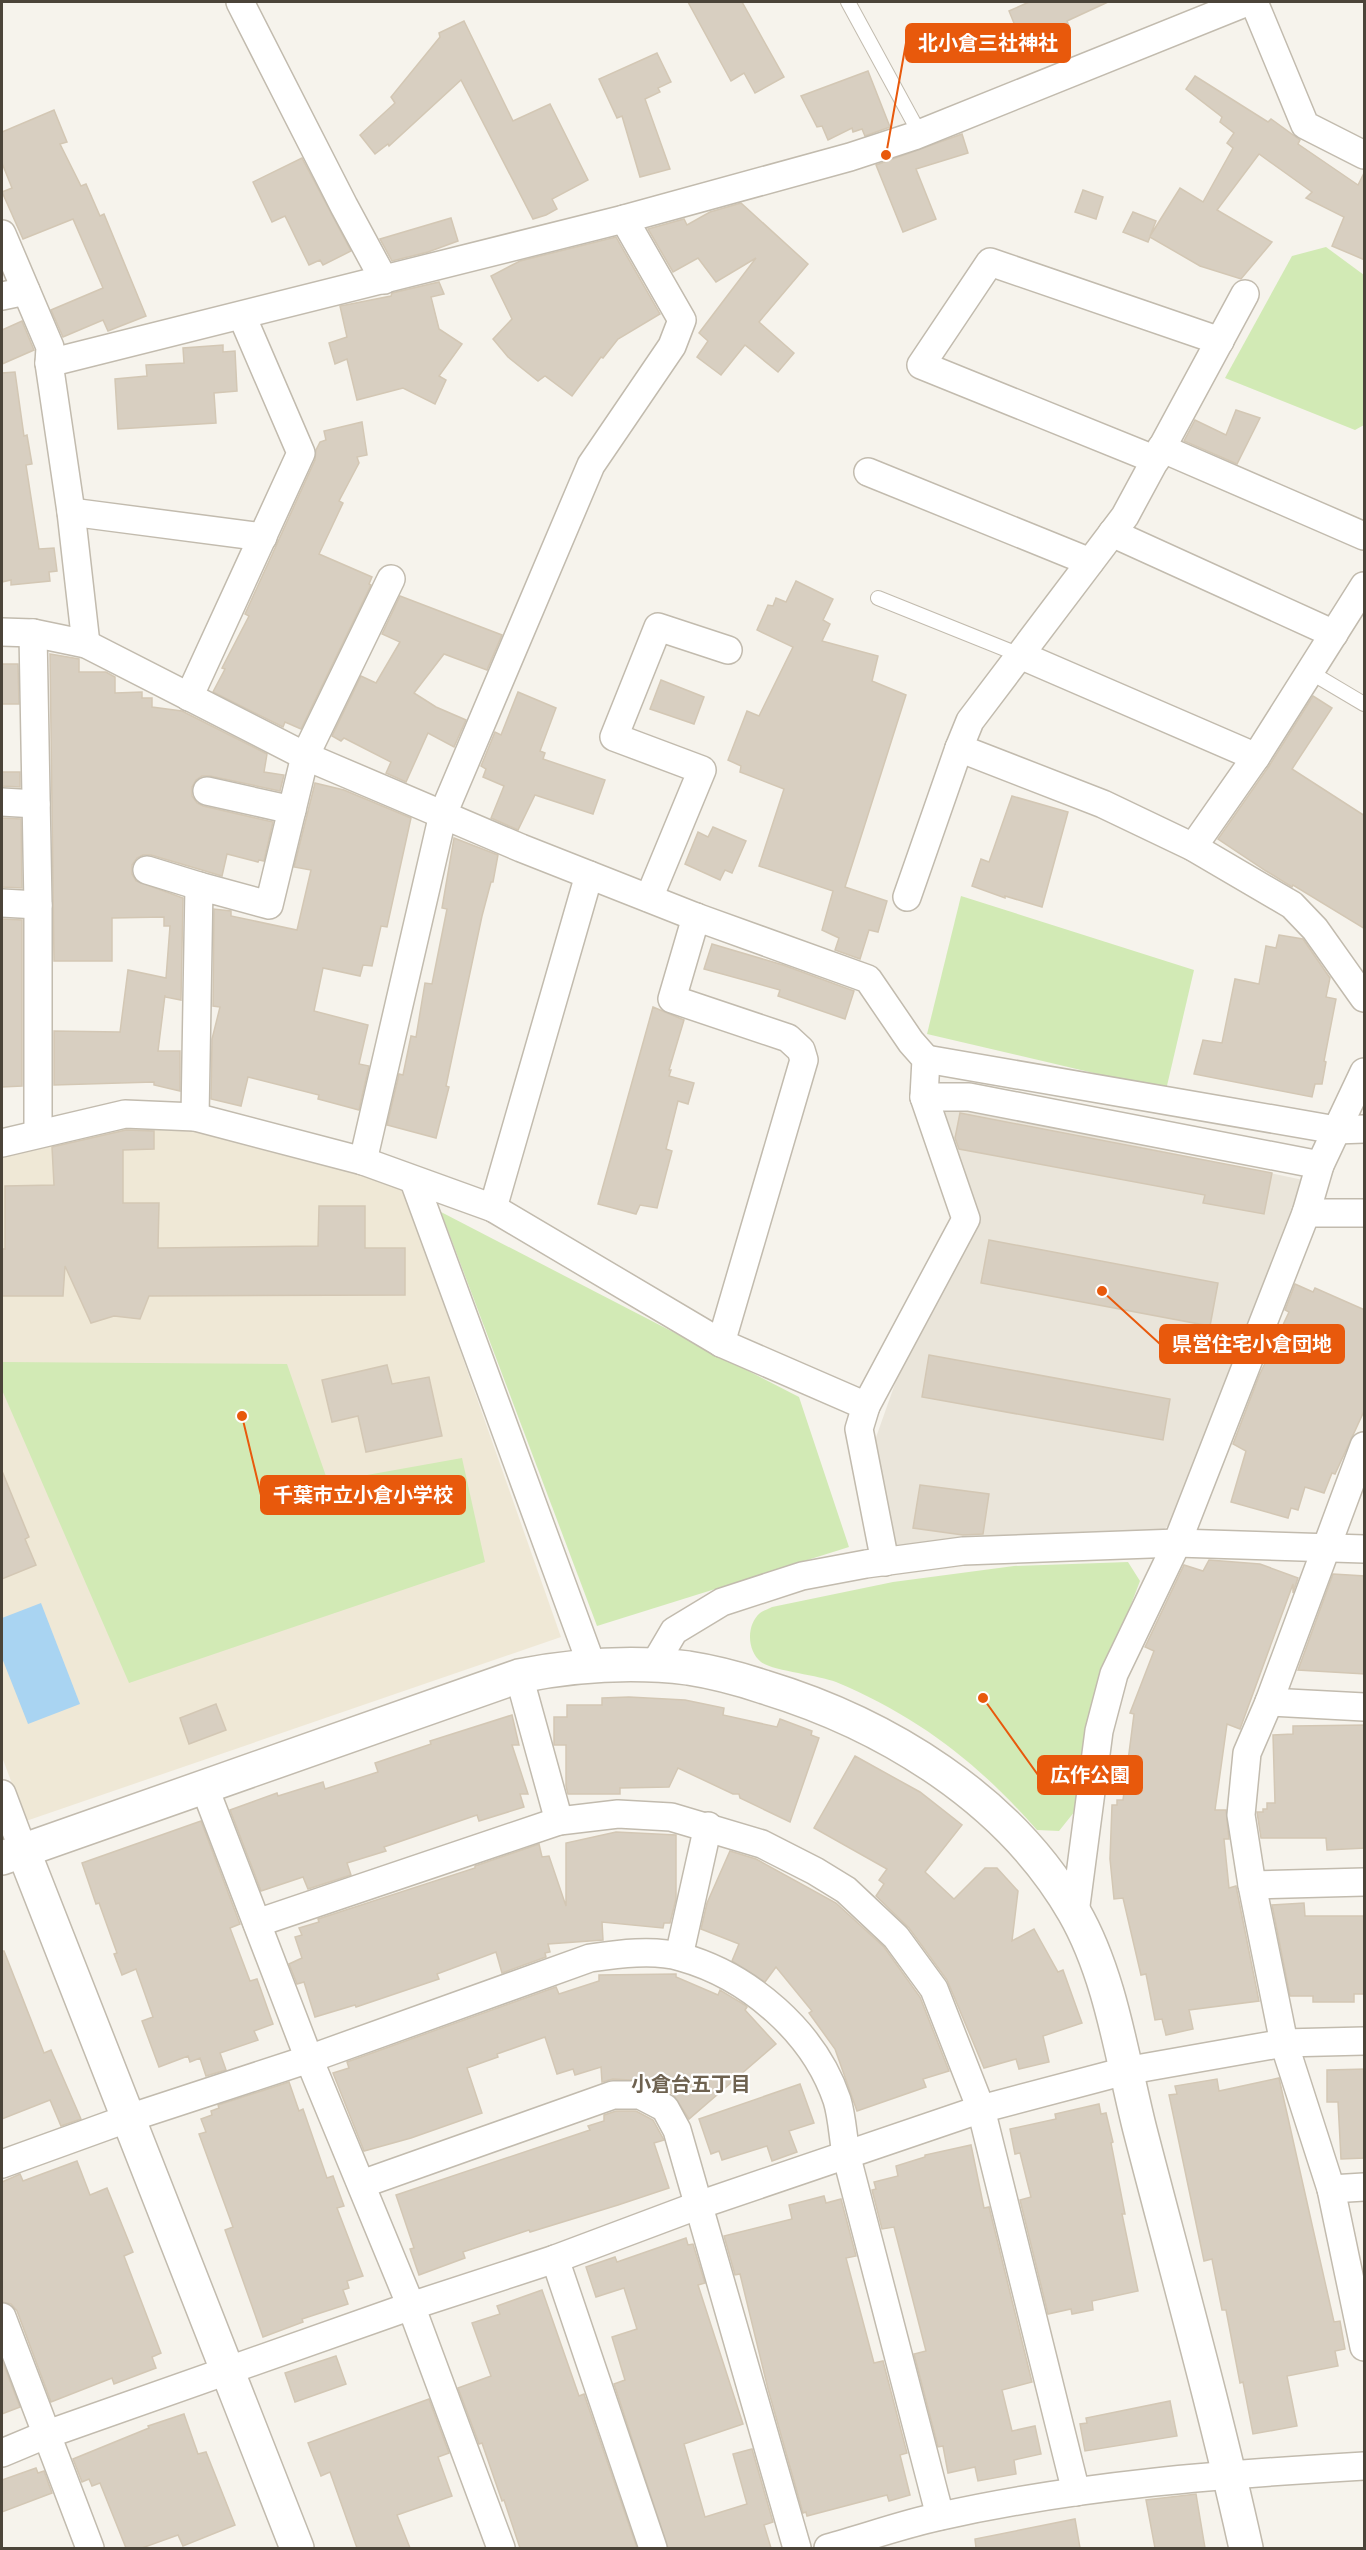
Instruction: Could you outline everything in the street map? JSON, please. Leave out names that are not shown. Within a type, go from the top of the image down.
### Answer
[{"type":"street","points":[[240,2],[384,280]]},
{"type":"street","points":[[49,363],[624,219],[801,171],[920,134],[1247,2]]},
{"type":"street","points":[[1254,2],[1305,125],[1365,154]]},
{"type":"street","points":[[363,1161],[443,814],[591,465],[672,346],[682,321],[624,219]]},
{"type":"street","points":[[2,234],[14,293],[50,347],[49,363],[71,512],[86,644]]},
{"type":"street","points":[[1220,341],[990,262],[921,365],[1158,454],[1365,536]]},
{"type":"street","points":[[907,897],[970,721],[1125,516],[1245,294]]},
{"type":"street","points":[[189,697],[301,453],[242,316]]},
{"type":"street","points":[[868,472],[1090,562]]},
{"type":"street","points":[[71,512],[262,537]]},
{"type":"street","points":[[1112,533],[1334,634]]},
{"type":"street","points":[[147,870],[269,905],[305,756],[391,579]]},
{"type":"street","points":[[1193,847],[1256,757],[1365,586]]},
{"type":"street","points":[[649,898],[702,770],[614,737],[658,627],[728,650]]},
{"type":"street","points":[[2,632],[33,633],[86,644],[305,756],[589,875],[696,917],[868,979],[911,1042],[926,1059],[1336,1130],[1365,1129]]},
{"type":"street","points":[[33,633],[38,905],[38,1133]]},
{"type":"street","points":[[1020,655],[1256,757]]},
{"type":"street","points":[[959,748],[1103,804],[1193,847],[1292,905],[1315,928],[1365,998]]},
{"type":"street","points":[[207,791],[292,810]]},
{"type":"street","points":[[2,802],[36,804]]},
{"type":"street","points":[[493,1208],[589,875]]},
{"type":"street","points":[[195,1117],[199,886]]},
{"type":"street","points":[[2,903],[38,905]]},
{"type":"street","points":[[696,917],[672,999],[788,1038],[801,1050],[804,1060],[721,1343]]},
{"type":"street","points":[[885,1562],[859,1429],[866,1406],[966,1219],[924,1097],[926,1059]]},
{"type":"street","points":[[1075,1913],[1099,1731],[1114,1674],[1177,1543],[1306,1213],[1320,1165],[1365,1072]]},
{"type":"street","points":[[924,1097],[969,1098],[1320,1165]]},
{"type":"street","points":[[2,1143],[125,1114],[195,1117],[363,1161],[493,1208],[721,1343],[866,1406]]},
{"type":"street","points":[[414,1181],[592,1666]]},
{"type":"street","points":[[1306,1213],[1365,1213]]},
{"type":"street","points":[[1363,2330],[1331,2188],[1284,2043],[1252,1885],[1241,1815],[1247,1753],[1269,1702],[1365,1446]]},
{"type":"street","points":[[654,1665],[674,1631],[722,1602],[802,1576],[885,1562],[963,1551],[1177,1543],[1365,1549]]},
{"type":"street","points":[[12,1854],[519,1676],[567,1667],[654,1665],[690,1668],[742,1680],[794,1696],[845,1716],[891,1739],[935,1767],[977,1800],[1042,1865],[1075,1913],[1104,1978],[1125,2071],[1246,2548]]},
{"type":"street","points":[[519,1676],[560,1821]]},
{"type":"street","points":[[1269,1702],[1365,1707]]},
{"type":"street","points":[[204,1786],[309,2059],[411,2306],[501,2548]]},
{"type":"street","points":[[2,1794],[12,1854],[129,2118],[297,2548]]},
{"type":"street","points":[[257,1923],[560,1821],[618,1814],[671,1817],[708,1826],[762,1844],[816,1871],[846,1890],[896,1937],[934,1989],[981,2109],[1076,2492]]},
{"type":"street","points":[[679,1956],[708,1826]]},
{"type":"street","points":[[1252,1885],[1365,1882]]},
{"type":"street","points":[[2,2164],[129,2118],[309,2059],[590,1958],[626,1953],[679,1956],[731,1975],[770,2005],[809,2045],[837,2100],[846,2154],[940,2516]]},
{"type":"street","points":[[2,2453],[45,2435],[411,2306],[555,2259],[699,2205],[981,2109],[1125,2071],[1284,2043],[1365,2041]]},
{"type":"street","points":[[362,2184],[613,2095],[640,2095],[665,2108],[677,2130],[797,2548]]},
{"type":"street","points":[[1331,2188],[1365,2187]]},
{"type":"street","points":[[555,2259],[653,2548]]},
{"type":"street","points":[[2,2317],[45,2435],[90,2548]]},
{"type":"street","points":[[828,2548],[940,2516],[1076,2492],[1229,2474],[1365,2466]]},
{"type":"lane","points":[[848,2],[920,134]]},
{"type":"lane","points":[[878,598],[1020,655]]},
{"type":"lane","points":[[1310,672],[1365,704]]},
{"type":"shaded area","points":[[940,1104],[1308,1181],[1179,1516],[1162,1531],[895,1549],[874,1443],[903,1361],[973,1221]]},
{"type":"shaded area","points":[[152,1122],[282,1146],[392,1181],[405,1194],[561,1637],[26,1821],[2,1757],[2,1151]]},
{"type":"green space","points":[[1326,247],[1364,275],[1364,425],[1355,430],[1225,378],[1292,256]]},
{"type":"green space","points":[[961,896],[1194,970],[1166,1090],[927,1034]]},
{"type":"green space","points":[[441,1212],[799,1397],[849,1547],[597,1626]]},
{"type":"green space","points":[[2,1362],[287,1364],[328,1482],[462,1458],[485,1562],[129,1683],[2,1390]]},
{"type":"green space","points":[[1128,1562],[1140,1581],[1101,1683],[1075,1811],[1059,1831],[1037,1830],[969,1763],[946,1744],[894,1710],[836,1682],[767,1665],[756,1657],[751,1645],[750,1631],[755,1618],[772,1607],[893,1582],[1014,1566]]},
{"type":"water","points":[[41,1603],[80,1704],[28,1724],[2,1658],[2,1618]]},
{"type":"building","points":[[688,2],[742,2],[784,77],[755,93],[744,73],[731,81]]},
{"type":"building","points":[[1029,2],[1108,2],[1067,21],[1069,26],[1054,33],[1057,38],[1024,53],[1013,30],[1016,28],[1009,11]]},
{"type":"building","points":[[464,21],[513,121],[550,104],[588,180],[552,199],[557,209],[546,215],[533,219],[461,80],[389,146],[388,144],[375,154],[360,135],[395,103],[391,97],[440,37],[439,33]]},
{"type":"building","points":[[657,53],[671,82],[658,88],[660,92],[645,99],[670,169],[640,177],[622,116],[617,118],[599,79]]},
{"type":"building","points":[[868,71],[890,127],[865,136],[862,129],[853,132],[852,128],[828,140],[822,126],[817,127],[801,96]]},
{"type":"building","points":[[1195,76],[1268,122],[1271,119],[1300,140],[1298,144],[1358,185],[1365,171],[1365,260],[1332,246],[1344,217],[1306,198],[1312,192],[1259,154],[1217,210],[1272,242],[1241,279],[1200,266],[1150,237],[1148,242],[1123,232],[1133,212],[1156,221],[1150,236],[1180,188],[1203,202],[1233,148],[1227,143],[1234,133],[1220,122],[1222,117],[1186,89]]},
{"type":"building","points":[[54,110],[67,142],[60,144],[81,186],[86,184],[100,216],[104,214],[146,316],[108,331],[103,320],[63,337],[51,310],[103,288],[73,219],[23,239],[2,192],[12,188],[2,163],[2,132]]},
{"type":"building","points":[[962,134],[968,153],[916,169],[936,219],[903,232],[876,165]]},
{"type":"building","points":[[302,158],[351,251],[323,265],[320,260],[309,265],[285,216],[272,222],[253,182]]},
{"type":"building","points":[[1083,190],[1103,197],[1096,219],[1075,212]]},
{"type":"building","points":[[741,203],[808,264],[759,322],[794,353],[778,372],[745,345],[721,375],[697,357],[708,341],[699,333],[756,258],[716,282],[698,258],[673,272],[648,229],[684,219],[687,225],[710,212]]},
{"type":"building","points":[[451,218],[458,241],[428,252],[392,261],[380,239]]},
{"type":"building","points":[[616,237],[660,314],[618,339],[603,358],[601,357],[572,396],[545,376],[538,381],[508,357],[493,339],[512,319],[491,276],[520,261]]},
{"type":"building","points":[[439,282],[444,294],[431,297],[439,329],[462,344],[439,376],[446,380],[435,404],[403,388],[357,400],[347,359],[335,364],[329,343],[347,337],[340,306],[391,296],[392,293]]},
{"type":"building","points":[[22,321],[34,350],[2,364],[2,330]]},
{"type":"building","points":[[223,345],[223,352],[235,351],[237,391],[214,393],[216,423],[118,429],[115,379],[147,376],[146,365],[184,363],[183,348]]},
{"type":"building","points":[[15,372],[24,436],[27,435],[32,464],[26,465],[39,549],[54,548],[57,571],[49,572],[50,581],[11,585],[11,580],[2,582],[2,373]]},
{"type":"building","points":[[1236,410],[1260,418],[1237,464],[1184,441],[1195,420],[1226,435]]},
{"type":"building","points":[[362,422],[367,455],[357,457],[359,463],[339,501],[343,503],[319,554],[372,577],[369,584],[371,585],[301,729],[285,722],[283,727],[213,692],[225,669],[222,668],[249,616],[245,614],[315,460],[316,450],[320,442],[326,440],[324,431]]},
{"type":"building","points":[[796,581],[833,599],[823,620],[830,624],[822,641],[878,656],[872,681],[906,695],[845,887],[887,901],[878,932],[869,930],[860,959],[835,950],[839,938],[822,930],[833,891],[759,866],[784,789],[740,772],[741,766],[728,760],[747,711],[759,716],[793,647],[757,630],[768,605],[773,606],[776,598],[786,602]]},
{"type":"building","points":[[400,596],[502,635],[487,670],[444,654],[414,693],[436,707],[466,720],[454,747],[428,733],[406,782],[386,773],[391,762],[344,738],[341,741],[332,736],[361,676],[376,683],[400,642],[382,634]]},
{"type":"building","points":[[50,654],[79,659],[79,672],[106,672],[115,677],[115,693],[142,692],[142,698],[152,698],[152,707],[182,711],[267,754],[264,772],[284,775],[280,791],[210,776],[202,776],[192,787],[192,796],[197,803],[203,806],[273,822],[264,861],[259,860],[258,862],[227,854],[222,876],[151,855],[137,858],[132,865],[132,874],[136,881],[183,898],[181,1000],[165,997],[165,995],[158,1051],[180,1051],[180,1091],[154,1085],[154,1082],[54,1085],[54,1031],[120,1032],[128,970],[166,978],[170,926],[164,926],[164,917],[112,918],[112,961],[54,961]]},
{"type":"building","points":[[2,664],[18,664],[19,704],[2,704]]},
{"type":"building","points":[[661,680],[704,697],[694,724],[650,709]]},
{"type":"building","points":[[518,692],[556,708],[540,751],[545,753],[543,759],[605,780],[593,814],[535,795],[518,830],[491,818],[504,786],[483,777],[486,769],[481,766],[495,732],[501,735]]},
{"type":"building","points":[[1313,696],[1332,708],[1292,769],[1365,816],[1365,929],[1293,885],[1292,887],[1218,839],[1269,766]]},
{"type":"building","points":[[2,772],[20,772],[20,787],[2,786]]},
{"type":"building","points":[[315,783],[344,790],[411,818],[387,927],[381,926],[372,966],[363,965],[360,976],[323,968],[314,1011],[368,1025],[359,1064],[369,1066],[359,1110],[318,1099],[319,1095],[248,1077],[241,1106],[211,1099],[212,1039],[220,1007],[213,1006],[214,909],[231,911],[231,916],[297,930],[311,870],[294,867]]},
{"type":"building","points":[[1012,796],[1068,812],[1042,907],[1005,896],[1005,898],[972,886],[981,859],[989,862]]},
{"type":"building","points":[[2,818],[21,819],[22,888],[2,887]]},
{"type":"building","points":[[713,827],[746,841],[732,873],[725,870],[720,880],[685,864],[698,832],[708,837]]},
{"type":"building","points":[[454,838],[498,855],[493,882],[491,882],[482,916],[446,1086],[449,1087],[436,1138],[387,1125],[399,1074],[403,1075],[411,1036],[416,1037],[425,983],[432,984],[447,909],[442,908]]},
{"type":"building","points":[[2,919],[22,920],[22,1086],[2,1087]]},
{"type":"building","points":[[1279,935],[1303,939],[1330,978],[1326,997],[1336,999],[1322,1084],[1315,1084],[1312,1097],[1194,1074],[1203,1040],[1222,1043],[1235,979],[1259,984],[1266,946],[1276,948]]},
{"type":"building","points":[[712,944],[783,965],[854,991],[845,1019],[778,996],[780,990],[704,969]]},
{"type":"building","points":[[653,1007],[684,1020],[669,1076],[694,1083],[688,1104],[678,1101],[666,1149],[672,1151],[657,1208],[640,1205],[636,1214],[598,1204]]},
{"type":"building","points":[[960,1113],[1272,1173],[1264,1214],[1203,1203],[1205,1195],[959,1149],[955,1138]]},
{"type":"building","points":[[126,1130],[154,1131],[154,1149],[123,1150],[123,1203],[159,1203],[158,1248],[318,1246],[319,1206],[365,1206],[365,1248],[405,1248],[405,1295],[149,1296],[140,1319],[114,1316],[91,1323],[65,1266],[63,1296],[2,1296],[5,1186],[54,1185],[52,1147]]},
{"type":"building","points":[[989,1240],[1218,1283],[1210,1326],[981,1283]]},
{"type":"building","points":[[1295,1284],[1313,1292],[1315,1288],[1365,1310],[1365,1409],[1324,1493],[1305,1487],[1298,1510],[1291,1508],[1288,1518],[1231,1502],[1246,1451],[1233,1444],[1259,1376],[1289,1312],[1285,1310]]},
{"type":"building","points":[[929,1355],[1170,1399],[1163,1440],[922,1397]]},
{"type":"building","points":[[387,1365],[392,1384],[429,1377],[442,1436],[366,1452],[358,1416],[332,1422],[322,1380]]},
{"type":"building","points":[[2,1471],[29,1537],[25,1539],[36,1565],[2,1579]]},
{"type":"building","points":[[920,1485],[989,1494],[983,1534],[963,1535],[913,1528]]},
{"type":"building","points":[[1209,1560],[1260,1564],[1298,1578],[1293,1593],[1293,1584],[1240,1729],[1227,1724],[1215,1810],[1226,1810],[1229,1839],[1224,1839],[1229,1888],[1236,1886],[1259,2001],[1189,2010],[1193,2029],[1166,2035],[1162,2019],[1155,2020],[1146,1974],[1141,1975],[1123,1898],[1114,1899],[1110,1859],[1112,1805],[1117,1805],[1117,1800],[1123,1800],[1134,1714],[1130,1713],[1154,1651],[1145,1647],[1184,1565],[1203,1571]]},
{"type":"building","points":[[1333,1574],[1365,1576],[1365,1674],[1298,1670]]},
{"type":"building","points":[[602,1698],[685,1700],[724,1708],[723,1715],[777,1727],[780,1719],[812,1731],[811,1735],[819,1738],[790,1822],[740,1798],[739,1794],[733,1794],[678,1768],[669,1787],[620,1788],[620,1794],[568,1794],[566,1745],[554,1745],[554,1717],[567,1717],[567,1705],[602,1705]]},
{"type":"building","points":[[216,1704],[226,1730],[189,1744],[180,1718]]},
{"type":"building","points":[[512,1715],[519,1745],[512,1745],[528,1794],[520,1794],[524,1807],[479,1821],[477,1815],[384,1847],[386,1851],[347,1863],[351,1875],[308,1889],[303,1877],[261,1891],[230,1810],[277,1793],[278,1796],[323,1782],[325,1789],[378,1772],[375,1763],[431,1744],[430,1741]]},
{"type":"building","points":[[1365,1725],[1365,1848],[1327,1850],[1326,1838],[1261,1838],[1257,1812],[1267,1809],[1267,1803],[1275,1803],[1273,1735],[1293,1734],[1293,1726]]},
{"type":"building","points":[[855,1756],[920,1792],[962,1825],[925,1872],[954,1899],[985,1868],[997,1868],[1018,1891],[1012,1941],[1034,1929],[1058,1972],[1063,1970],[1082,2023],[1043,2036],[1049,2062],[1019,2069],[1016,2059],[984,2068],[947,1980],[909,1928],[876,1896],[884,1884],[879,1880],[887,1869],[814,1828]]},
{"type":"building","points":[[201,1821],[240,1924],[230,1928],[250,1981],[257,1979],[273,2024],[254,2031],[258,2040],[220,2053],[226,2070],[206,2076],[200,2058],[190,2062],[188,2056],[159,2067],[142,2021],[153,2017],[136,1969],[122,1975],[114,1954],[117,1953],[99,1903],[96,1904],[82,1863]]},
{"type":"building","points":[[616,1832],[676,1835],[676,1899],[670,1923],[664,1923],[663,1928],[602,1922],[603,1940],[548,1944],[550,1952],[545,1953],[546,1957],[502,1973],[496,1952],[437,1974],[439,1979],[356,2007],[355,2005],[315,2017],[304,1982],[297,1984],[289,1964],[302,1958],[295,1937],[302,1935],[299,1928],[319,1922],[318,1919],[475,1868],[475,1866],[539,1844],[542,1857],[549,1856],[566,1906],[566,1843]]},
{"type":"building","points":[[730,1851],[756,1859],[836,1903],[884,1947],[920,1997],[949,2071],[923,2079],[926,2087],[857,2111],[835,2049],[809,2013],[812,2011],[776,1967],[765,1982],[732,1961],[739,1944],[701,1929],[707,1903]]},
{"type":"building","points":[[1304,1903],[1305,1916],[1365,1916],[1365,1994],[1354,1994],[1354,2002],[1313,2002],[1313,1996],[1290,1996],[1272,1905]]},
{"type":"building","points":[[2,1951],[4,1951],[44,2053],[51,2050],[81,2119],[61,2126],[50,2100],[2,2119]]},
{"type":"building","points":[[676,1974],[676,1977],[718,1995],[720,1990],[745,2005],[747,2007],[745,2010],[776,2044],[689,2119],[673,2094],[647,2081],[613,2079],[602,2082],[601,2067],[575,2075],[573,2069],[557,2074],[545,2037],[497,2054],[498,2057],[467,2068],[482,2113],[411,2138],[364,2151],[333,2073],[349,2068],[347,2062],[556,1987],[559,1994],[599,1981],[599,1975]]},
{"type":"building","points":[[1365,2069],[1365,2158],[1341,2159],[1338,2102],[1327,2102],[1327,2070]]},
{"type":"building","points":[[1279,2078],[1334,2322],[1340,2321],[1345,2349],[1335,2351],[1338,2366],[1287,2376],[1297,2426],[1253,2434],[1243,2382],[1240,2383],[1226,2310],[1222,2310],[1212,2259],[1204,2261],[1169,2095],[1177,2094],[1175,2086],[1217,2079],[1219,2091]]},
{"type":"building","points":[[289,2082],[299,2111],[303,2109],[327,2178],[333,2176],[344,2206],[337,2208],[363,2276],[347,2281],[349,2288],[343,2290],[348,2304],[302,2319],[303,2322],[263,2337],[225,2230],[233,2227],[199,2134],[206,2132],[201,2119],[212,2115],[211,2111],[219,2108],[218,2105]]},
{"type":"building","points":[[800,2084],[814,2123],[789,2131],[797,2152],[772,2161],[767,2146],[722,2160],[719,2151],[711,2154],[699,2119]]},
{"type":"building","points":[[1099,2104],[1101,2114],[1106,2113],[1113,2142],[1111,2143],[1125,2214],[1122,2214],[1138,2291],[1092,2301],[1093,2310],[1072,2314],[1071,2309],[1048,2314],[1020,2200],[1031,2197],[1020,2153],[1015,2154],[1010,2129],[1056,2119],[1055,2114]]},
{"type":"building","points":[[616,2111],[636,2111],[653,2120],[664,2140],[654,2143],[669,2188],[463,2252],[465,2258],[419,2275],[410,2249],[414,2248],[396,2195],[590,2130],[588,2126],[604,2121],[604,2115]]},
{"type":"building","points":[[971,2145],[984,2208],[989,2207],[1032,2382],[1002,2390],[1012,2431],[1035,2426],[1041,2454],[1014,2460],[1016,2474],[978,2481],[975,2467],[948,2473],[943,2446],[938,2447],[914,2354],[926,2351],[894,2227],[882,2229],[872,2190],[876,2189],[874,2182],[898,2176],[896,2166],[925,2157],[925,2155]]},
{"type":"building","points":[[77,2161],[90,2195],[107,2188],[133,2252],[124,2256],[161,2353],[152,2357],[156,2368],[114,2384],[112,2378],[51,2402],[17,2311],[11,2304],[2,2302],[2,2182],[20,2174],[23,2181]]},
{"type":"building","points":[[824,2196],[826,2203],[841,2199],[856,2256],[846,2258],[874,2363],[883,2361],[907,2453],[900,2455],[910,2495],[889,2501],[887,2495],[807,2516],[806,2512],[803,2513],[768,2389],[740,2274],[735,2275],[724,2236],[792,2219],[789,2205]]},
{"type":"building","points":[[686,2238],[688,2245],[693,2244],[705,2283],[698,2285],[743,2424],[684,2444],[705,2517],[747,2504],[733,2454],[752,2449],[773,2522],[764,2525],[771,2548],[668,2548],[614,2384],[625,2380],[612,2337],[637,2329],[624,2288],[596,2297],[586,2267],[615,2257],[617,2262]]},
{"type":"building","points":[[542,2290],[579,2396],[584,2394],[637,2548],[520,2548],[482,2443],[479,2444],[458,2388],[491,2376],[472,2323],[500,2314],[497,2306]]},
{"type":"building","points":[[336,2356],[346,2384],[295,2402],[285,2373]]},
{"type":"building","points":[[2,2360],[20,2407],[2,2414]]},
{"type":"building","points":[[429,2399],[449,2453],[438,2457],[452,2496],[397,2515],[410,2548],[357,2548],[330,2472],[321,2476],[308,2443]]},
{"type":"building","points":[[1170,2401],[1177,2436],[1085,2451],[1080,2424],[1087,2423],[1086,2418]]},
{"type":"building","points":[[184,2414],[198,2454],[206,2452],[235,2525],[183,2546],[178,2535],[142,2548],[126,2548],[100,2483],[92,2486],[89,2479],[82,2482],[73,2459],[149,2428],[148,2426]]},
{"type":"building","points":[[36,2468],[38,2473],[44,2471],[52,2493],[2,2512],[2,2480]]},
{"type":"building","points":[[1196,2494],[1205,2548],[1155,2548],[1146,2500]]},
{"type":"building","points":[[1075,2519],[1080,2548],[976,2548],[975,2539]]},
{"type":"place","name":"北小倉三社神社","points":[[886,155]]},
{"type":"place","name":"県営住宅小倉団地","points":[[1102,1291]]},
{"type":"place","name":"千葉市立小倉小学校","points":[[242,1416]]},
{"type":"place","name":"広作公園","points":[[983,1698]]},
{"type":"district","name":"小倉台五丁目","points":[[691,2083]]}]
